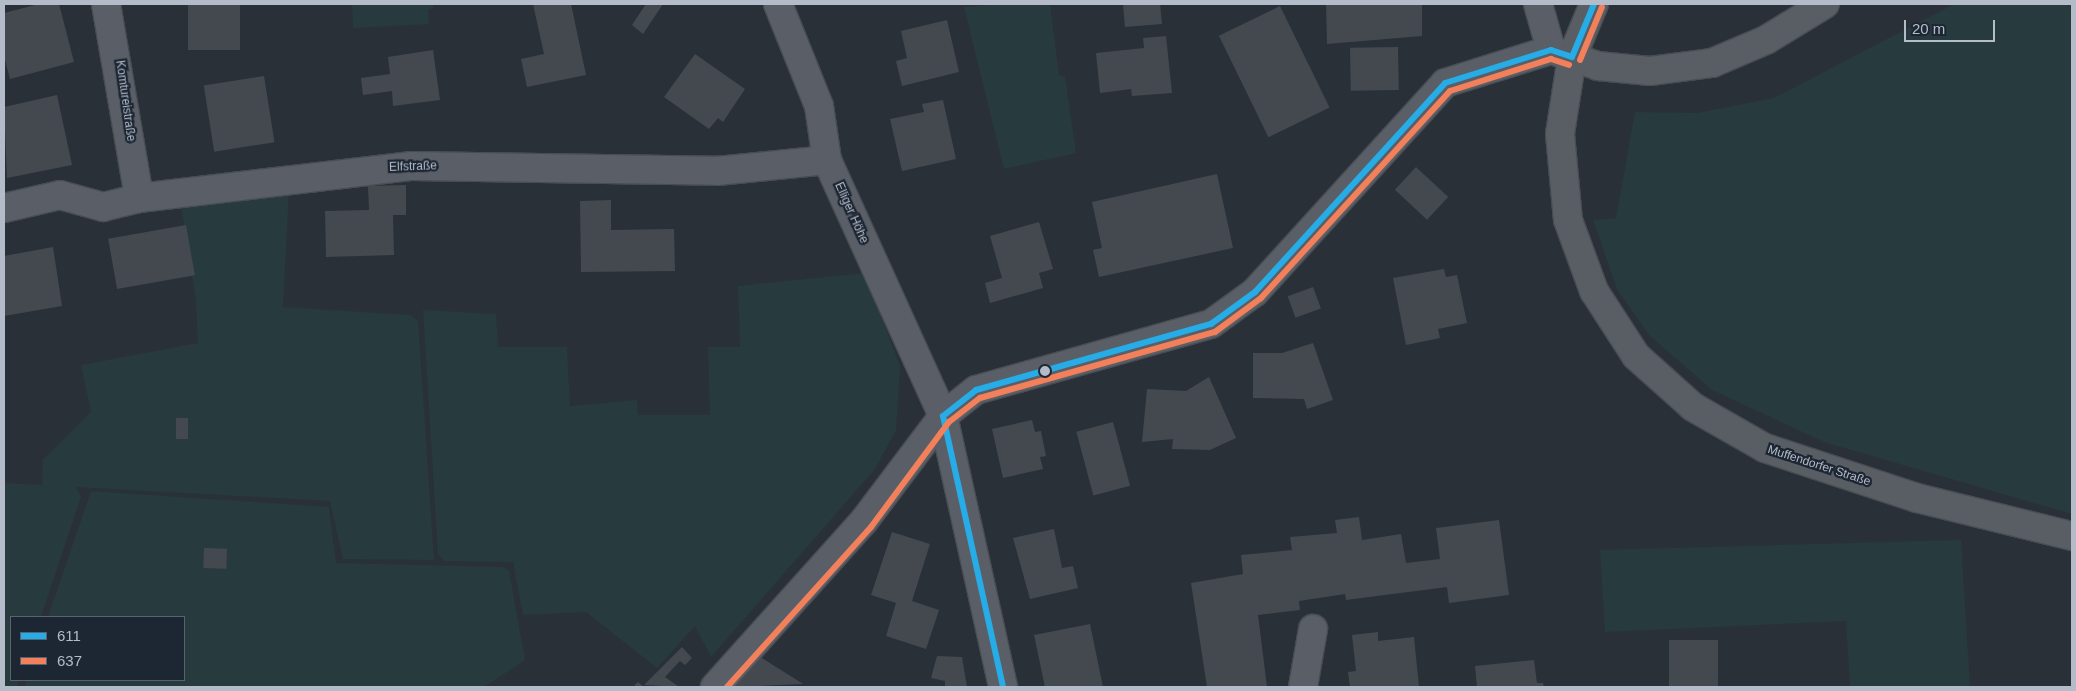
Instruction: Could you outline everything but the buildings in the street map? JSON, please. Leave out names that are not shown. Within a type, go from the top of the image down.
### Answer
[{"type":"street","name":"Komtureistraße","points":[[106,4],[139,198]]},
{"type":"street","name":"Elliger Höhe","points":[[778,4],[818,106],[827,160],[943,416],[1003,687]]},
{"type":"street","points":[[1538,4],[1561,53]]},
{"type":"street","name":"Muffendorfer Straße","points":[[1594,4],[1561,53],[1560,134],[1568,220],[1594,291],[1636,356],[1693,407],[1765,448],[1917,498],[2072,536]]},
{"type":"street","points":[[715,687],[864,521],[943,416],[976,390],[1211,324],[1255,292],[1445,83],[1561,53],[1598,66],[1650,71],[1712,63],[1766,40],[1825,4]]},
{"type":"street","name":"Elfstraße","points":[[4,208],[60,195],[103,207],[139,198],[412,166],[717,171],[827,160]]},
{"type":"street","points":[[1303,687],[1313,629]]},
{"type":"green space","points":[[352,4],[433,4],[433,8],[428,10],[429,24],[353,28]]},
{"type":"green space","points":[[1002,4],[1050,4],[1059,75],[1065,77],[1076,153],[1004,169],[964,7]]},
{"type":"green space","points":[[1954,4],[2072,4],[2072,514],[1824,442],[1712,390],[1649,335],[1617,289],[1593,220],[1616,218],[1635,112],[1697,113],[1774,98]]},
{"type":"green space","points":[[289,190],[283,307],[410,315],[418,321],[434,560],[343,559],[330,501],[76,487],[81,497],[41,616],[10,616],[10,681],[19,681],[17,687],[4,687],[4,483],[42,485],[43,460],[91,412],[81,365],[198,343],[196,301],[181,205]]},
{"type":"green space","points":[[865,273],[900,366],[896,430],[875,469],[711,657],[695,626],[657,668],[586,612],[523,615],[513,562],[444,561],[438,554],[423,310],[496,314],[498,347],[567,347],[570,406],[637,400],[638,415],[710,415],[708,347],[740,347],[738,286]]},
{"type":"green space","points":[[91,491],[329,507],[336,563],[503,567],[509,571],[525,660],[484,687],[24,687],[27,681],[185,681],[185,616],[48,616]]},
{"type":"green space","points":[[1961,540],[1970,687],[1850,687],[1846,621],[1605,632],[1600,550]]},
{"type":"transit line","name":"611","points":[[1572,57],[1594,4]]},
{"type":"transit line","name":"637","points":[[1580,60],[1602,7]]},
{"type":"transit line","name":"611","points":[[943,416],[976,390],[1211,324],[1255,292],[1445,83],[1551,50],[1572,57]]},
{"type":"transit line","name":"637","points":[[727,687],[871,527],[949,422],[980,398],[1215,332],[1261,298],[1450,91],[1551,59],[1569,65]]},
{"type":"transit line","name":"611","points":[[943,416],[1003,687]]}]
